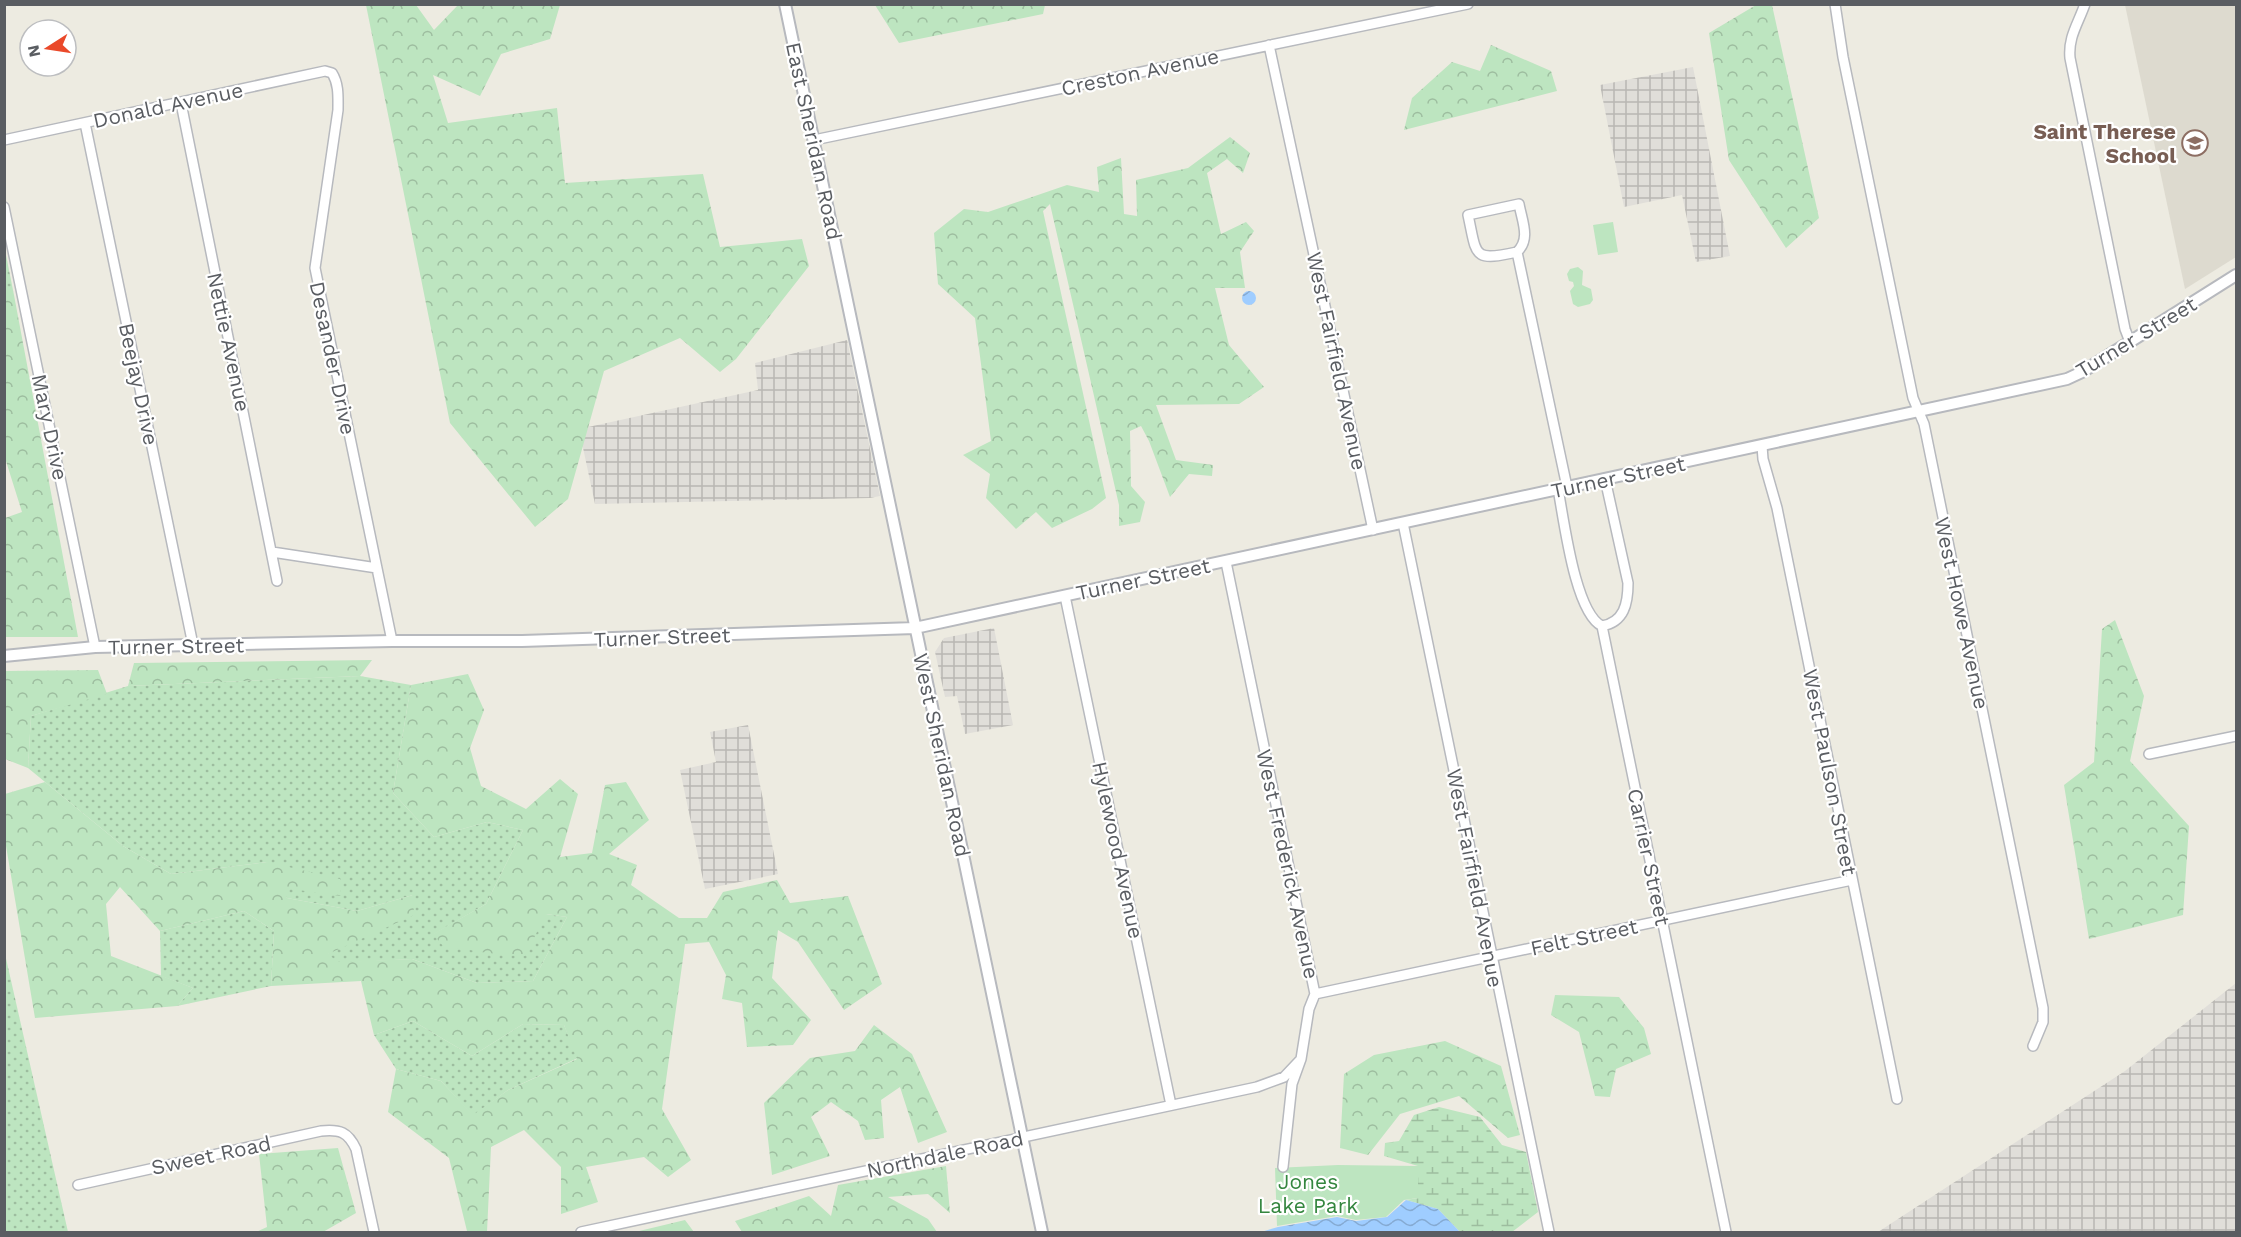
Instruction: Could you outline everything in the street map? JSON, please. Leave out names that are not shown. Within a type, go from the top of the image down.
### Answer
[{"type":"street","name":"East Sheridan Road","points":[[785,4],[842,279]]},
{"type":"street","name":"Creston Avenue","points":[[814,140],[1468,4]]},
{"type":"street","name":"West Howe Avenue","points":[[1835,4],[1843,57],[1913,398],[1924,424],[2043,1008],[2043,1022],[2033,1046]]},
{"type":"street","points":[[2085,4],[2072,33],[2069,46],[2070,58],[2125,329],[2130,342]]},
{"type":"street","name":"West Fairfield Avenue","points":[[1269,45],[1372,530]]},
{"type":"street","name":"Donald Avenue","points":[[4,140],[325,71],[332,73]]},
{"type":"street","name":"Desander Drive","points":[[332,73],[336,80],[338,110],[315,268],[392,641]]},
{"type":"street","name":"Nettie Avenue","points":[[181,103],[277,581]]},
{"type":"street","name":"Beejay Drive","points":[[85,123],[193,645]]},
{"type":"street","points":[[1519,204],[1526,237],[1524,246],[1517,252],[1490,258],[1478,254],[1468,215],[1519,204]]},
{"type":"street","name":"Mary Drive","points":[[4,207],[95,647]]},
{"type":"street","name":"Carrier Street","points":[[1517,252],[1562,488],[1579,592],[1587,611],[1602,627],[1726,1233]]},
{"type":"street","name":"Turner Street","points":[[4,656],[95,647],[564,640],[915,628],[2067,379],[2082,372],[2236,275]]},
{"type":"street","name":"West Sheridan Road","points":[[842,279],[1042,1233]]},
{"type":"street","name":"West Paulson Street","points":[[1762,446],[1763,459],[1777,508],[1898,1099]]},
{"type":"street","points":[[1602,627],[1620,619],[1628,597],[1628,584],[1605,479]]},
{"type":"street","name":"West Fairfield Avenue","points":[[1403,524],[1548,1233]]},
{"type":"street","points":[[272,552],[377,568]]},
{"type":"street","name":"West Frederick Avenue","points":[[1226,562],[1315,994],[1309,1009],[1301,1059],[1292,1084],[1282,1167]]},
{"type":"street","name":"Hylewood Avenue","points":[[1065,596],[1171,1105]]},
{"type":"street","points":[[2149,754],[2236,735]]},
{"type":"street","name":"Felt Street","points":[[1315,994],[1852,880]]},
{"type":"street","name":"Northdale Road","points":[[581,1233],[1271,1083],[1284,1077],[1301,1059]]},
{"type":"street","name":"Sweet Road","points":[[78,1185],[321,1131],[344,1131],[352,1139],[356,1149],[374,1233]]},
{"type":"shaded area","name":"Saint Therese School","points":[[2125,5],[2236,5],[2236,257],[2185,289]]},
{"type":"shaded area","points":[[1693,67],[1730,256],[1696,262],[1682,195],[1624,207],[1600,85]]},
{"type":"shaded area","points":[[847,340],[880,496],[595,504],[579,429],[758,390],[755,363]]},
{"type":"shaded area","points":[[994,628],[1013,725],[965,734],[957,696],[945,697],[935,652],[944,638]]},
{"type":"shaded area","points":[[748,725],[778,874],[705,889],[680,770],[716,762],[710,732]]},
{"type":"shaded area","points":[[2236,983],[2236,1232],[1878,1232],[2125,1071]]},
{"type":"green space","points":[[366,5],[416,5],[434,30],[458,5],[560,5],[550,39],[501,54],[480,96],[433,75],[448,123],[557,108],[565,183],[703,174],[720,247],[802,239],[809,266],[736,359],[720,372],[680,338],[604,371],[568,499],[535,527],[450,423]]},
{"type":"green space","points":[[875,5],[1045,5],[1043,14],[899,43]]},
{"type":"green space","points":[[1756,5],[1772,5],[1819,218],[1786,248],[1729,160],[1709,33]]},
{"type":"green space","points":[[1491,45],[1551,71],[1557,91],[1404,130],[1412,98],[1452,62],[1480,71]]},
{"type":"green space","points":[[1230,137],[1250,153],[1243,173],[1227,159],[1207,173],[1221,234],[1246,222],[1254,231],[1240,252],[1245,288],[1215,288],[1229,345],[1264,387],[1239,404],[1156,405],[1176,460],[1213,465],[1212,476],[1189,474],[1170,497],[1141,426],[1130,431],[1131,486],[1145,502],[1140,522],[1119,526],[1119,505],[1050,204],[1043,211],[1106,498],[1092,509],[1052,528],[1036,512],[1016,529],[986,498],[990,474],[963,455],[991,441],[975,318],[938,284],[934,233],[964,209],[988,212],[1067,185],[1099,192],[1097,167],[1121,158],[1124,214],[1137,216],[1136,180],[1188,168]]},
{"type":"green space","points":[[1613,222],[1618,252],[1598,255],[1593,225]]},
{"type":"green space","points":[[5,250],[14,295],[5,295]]},
{"type":"green space","points":[[1578,267],[1583,271],[1582,285],[1591,289],[1593,300],[1590,304],[1578,307],[1573,304],[1570,291],[1574,286],[1567,274],[1570,269]]},
{"type":"green space","points":[[5,295],[14,295],[78,637],[5,637],[5,518],[22,512],[5,458]]},
{"type":"green space","points":[[2115,620],[2144,696],[2130,761],[2189,826],[2183,915],[2089,939],[2064,785],[2094,762],[2102,629]]},
{"type":"green space","points":[[372,660],[360,676],[128,686],[134,663]]},
{"type":"green space","points":[[98,670],[107,694],[31,716],[28,768],[5,759],[5,671]]},
{"type":"green space","points":[[468,674],[484,710],[470,748],[481,786],[526,809],[560,779],[578,794],[560,857],[592,853],[605,785],[626,782],[649,820],[609,854],[637,865],[631,885],[679,918],[707,918],[723,892],[777,880],[790,903],[848,896],[882,984],[844,1010],[798,942],[778,930],[772,978],[811,1020],[793,1045],[747,1047],[742,1003],[722,999],[726,975],[709,942],[685,944],[662,1109],[691,1160],[668,1177],[644,1157],[586,1167],[598,1202],[561,1214],[561,1167],[524,1130],[491,1147],[487,1232],[467,1231],[449,1158],[388,1112],[396,1069],[441,1081],[473,1115],[508,1090],[577,1059],[564,1025],[523,1024],[472,1056],[413,1021],[374,1035],[361,981],[271,986],[274,931],[244,911],[160,931],[120,887],[106,904],[111,956],[193,988],[177,1006],[35,1018],[5,840],[5,794],[45,782],[123,846],[171,874],[267,862],[340,879],[341,896],[284,888],[287,898],[357,911],[413,895],[414,915],[328,954],[338,962],[412,959],[477,983],[533,981],[567,917],[546,914],[525,956],[443,946],[433,934],[486,904],[523,830],[487,822],[434,837],[393,793],[411,685]]},
{"type":"green space","points":[[360,676],[411,685],[393,793],[434,837],[487,822],[523,830],[486,904],[434,934],[546,914],[567,917],[533,981],[477,983],[412,959],[338,963],[327,954],[345,945],[413,895],[357,911],[287,898],[267,862],[171,874],[123,846],[28,768],[31,716],[128,686]]},
{"type":"green space","points":[[244,911],[274,931],[271,986],[177,1006],[193,988],[161,976],[160,931]]},
{"type":"green space","points":[[5,954],[68,1232],[5,1232]]},
{"type":"green space","points":[[1555,995],[1619,997],[1644,1028],[1651,1054],[1616,1069],[1610,1097],[1595,1096],[1579,1032],[1551,1015]]},
{"type":"green space","points":[[413,1021],[472,1056],[523,1024],[564,1025],[578,1058],[508,1090],[473,1116],[441,1081],[396,1069],[374,1035]]},
{"type":"green space","points":[[874,1025],[912,1054],[947,1132],[918,1143],[900,1087],[881,1100],[884,1138],[865,1140],[858,1121],[831,1102],[811,1117],[830,1156],[772,1175],[764,1103],[810,1058],[855,1051]]},
{"type":"green space","points":[[1445,1041],[1501,1066],[1520,1135],[1508,1138],[1459,1096],[1400,1114],[1368,1155],[1340,1148],[1344,1074],[1374,1055]]},
{"type":"green space","points":[[1439,1107],[1480,1117],[1502,1145],[1526,1152],[1538,1212],[1512,1232],[1460,1232],[1438,1209],[1406,1200],[1418,1198],[1418,1166],[1384,1156],[1385,1143],[1399,1141],[1414,1115]]},
{"type":"green space","points":[[338,1148],[356,1213],[323,1232],[256,1232],[267,1227],[259,1154]]},
{"type":"green space","name":"Jones Lake Park","points":[[1338,1165],[1418,1166],[1418,1198],[1404,1200],[1386,1217],[1356,1220],[1337,1216],[1277,1226],[1275,1168]]},
{"type":"green space","points":[[946,1166],[950,1213],[928,1194],[888,1197],[928,1219],[937,1232],[742,1232],[735,1221],[809,1196],[831,1216],[838,1185]]},
{"type":"green space","points":[[685,1220],[694,1232],[635,1232]]},
{"type":"water","points":[[1249,291],[1254,293],[1256,298],[1254,303],[1249,305],[1244,303],[1242,298],[1244,293]]},
{"type":"water","points":[[1406,1200],[1438,1209],[1460,1232],[1261,1232],[1337,1217],[1356,1221],[1387,1217]]},
{"type":"place","name":"Saint Therese School","points":[[2195,143]]}]
